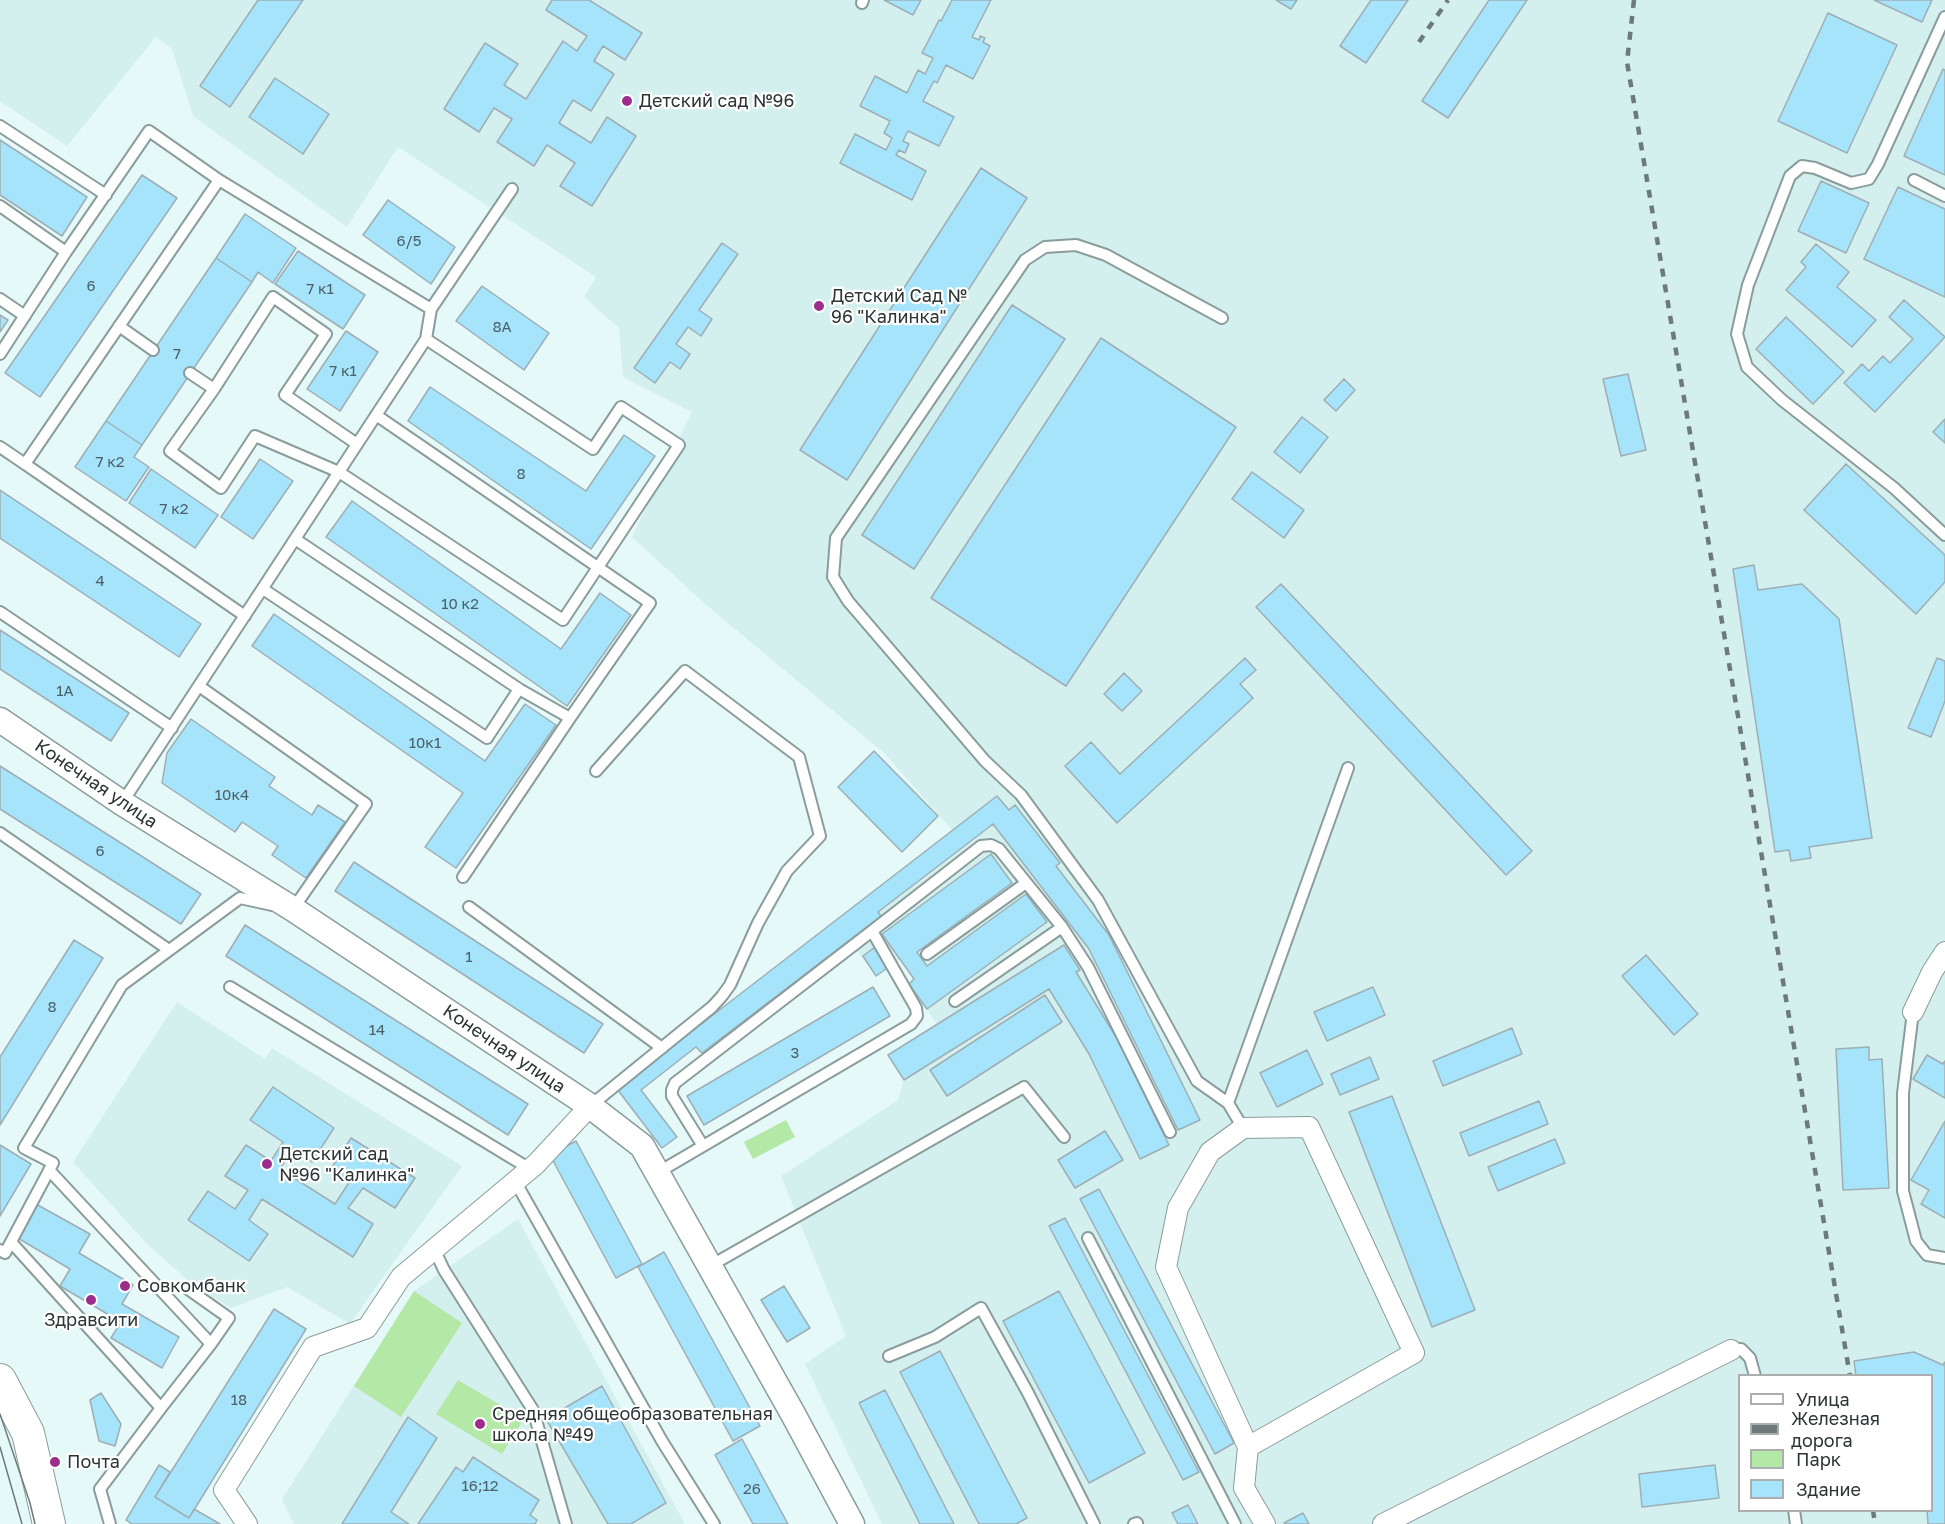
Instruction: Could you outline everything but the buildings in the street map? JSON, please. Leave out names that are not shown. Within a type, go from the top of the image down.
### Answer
[{"type":"main road","points":[[0,1380],[27,1433],[49,1524]]},
{"type":"street","name":"Конечная улица","points":[[0,720],[122,803],[293,909],[590,1106],[642,1146],[852,1524]]},
{"type":"street","points":[[1913,1012],[1932,972],[1945,952]]},
{"type":"street","points":[[247,1524],[224,1490],[313,1347],[367,1328],[401,1277],[522,1175],[590,1106]]},
{"type":"street","points":[[1248,1447],[1414,1353],[1309,1127],[1243,1128],[1210,1152],[1178,1208],[1166,1267],[1248,1447],[1244,1488],[1265,1524]]},
{"type":"street","points":[[1383,1524],[1731,1350]]},
{"type":"lane","points":[[1945,17],[1869,179],[1851,183],[1815,168],[1802,166],[1790,176],[1748,285],[1737,334],[1747,367],[1782,400],[1894,488],[1945,535]]},
{"type":"lane","points":[[0,126],[106,195]]},
{"type":"lane","points":[[0,354],[149,131],[219,180],[431,309]]},
{"type":"lane","points":[[25,464],[219,180]]},
{"type":"lane","points":[[1914,180],[1945,196]]},
{"type":"lane","points":[[122,803],[426,339],[431,309],[512,189]]},
{"type":"lane","points":[[0,206],[66,252]]},
{"type":"lane","points":[[1222,318],[1106,255],[1076,245],[1045,247],[1025,260],[836,538],[833,577],[848,601],[969,743],[1021,795],[1098,900],[1197,1082],[1228,1103],[1243,1128]]},
{"type":"lane","points":[[357,444],[285,394],[326,334],[273,297],[214,389],[170,451],[221,488],[255,436],[339,472],[563,620],[679,445],[621,407],[593,450],[426,339]]},
{"type":"lane","points":[[0,299],[25,316]]},
{"type":"lane","points":[[119,326],[153,350]]},
{"type":"lane","points":[[190,373],[214,389]]},
{"type":"lane","points":[[376,415],[650,603],[463,877]]},
{"type":"lane","points":[[0,447],[245,616]]},
{"type":"lane","points":[[295,539],[519,689],[570,718]]},
{"type":"lane","points":[[263,589],[487,738],[519,689]]},
{"type":"lane","points":[[0,612],[172,728]]},
{"type":"lane","points":[[590,1106],[712,1007],[722,996],[730,985],[758,923],[787,871],[820,836],[799,757],[685,671],[596,771]]},
{"type":"lane","points":[[0,1250],[5,1253],[53,1163],[24,1148],[122,985],[240,898],[293,909],[366,804],[199,686]]},
{"type":"lane","points":[[1228,1103],[1348,768]]},
{"type":"lane","points":[[0,833],[168,950]]},
{"type":"lane","points":[[703,1146],[672,1096],[675,1083],[981,846],[991,845],[999,849],[1062,927],[1088,967],[1170,1131]]},
{"type":"lane","points":[[927,954],[1026,883]]},
{"type":"lane","points":[[469,907],[662,1048]]},
{"type":"lane","points":[[955,1001],[1062,927]]},
{"type":"lane","points":[[657,1173],[911,1024],[917,1016],[916,1008],[872,931]]},
{"type":"lane","points":[[230,987],[522,1175],[662,1441],[714,1524]]},
{"type":"lane","points":[[1913,1012],[1903,1093],[1903,1191],[1916,1241],[1927,1255],[1945,1258]]},
{"type":"lane","points":[[710,1266],[1024,1087],[1064,1137]]},
{"type":"lane","points":[[49,1170],[211,1344]]},
{"type":"lane","points":[[1088,1238],[1234,1524]]},
{"type":"lane","points":[[11,1242],[161,1408]]},
{"type":"lane","points":[[434,1249],[444,1270],[533,1410],[566,1524]]},
{"type":"lane","points":[[110,1524],[100,1488],[229,1318],[188,1289]]},
{"type":"lane","points":[[889,1356],[935,1336],[981,1308],[1028,1393],[1094,1524]]},
{"type":"lane","points":[[1731,1350],[1741,1349],[1750,1358],[1754,1374]]},
{"type":"shaded area","points":[[0,0],[1945,0],[1945,1524],[882,1524],[805,1364],[846,1336],[781,1176],[898,1100],[904,1080],[888,1055],[937,1024],[909,984],[914,979],[900,959],[876,976],[849,940],[702,1053],[696,1047],[641,1089],[677,1137],[662,1148],[617,1089],[952,830],[884,753],[704,603],[632,537],[692,412],[623,377],[619,328],[584,297],[596,277],[398,147],[347,227],[193,116],[172,49],[156,37],[67,146],[0,101]]},
{"type":"shaded area","name":"Детский сад №96 \"Калинка\"","points":[[177,1002],[265,1059],[272,1048],[462,1166],[350,1324],[287,1287],[231,1308],[194,1286],[145,1242],[73,1162]]},
{"type":"shaded area","name":"Средняя общеобразовательная школа №49","points":[[518,1219],[685,1524],[294,1524],[282,1499],[414,1291]]},
{"type":"green space","points":[[786,1120],[795,1137],[753,1159],[744,1142]]},
{"type":"green space","points":[[414,1291],[462,1323],[401,1417],[354,1386]]},
{"type":"green space","points":[[458,1380],[524,1419],[502,1454],[436,1414]]},
{"type":"tram line","points":[[0,1414],[35,1524]]},
{"type":"tram line","points":[[0,1447],[22,1524]]},
{"type":"railway","points":[[1419,42],[1448,0]]},
{"type":"railway","points":[[1634,0],[1627,62],[1850,1374]]},
{"type":"railway","points":[[1873,1512],[1875,1524]]},
{"type":"place","name":"Детский сад №96","points":[[627,101]]},
{"type":"place","name":"Детский Сад № 96 \"Калинка\"","points":[[819,306]]},
{"type":"place","name":"Детский сад №96 \"Калинка\"","points":[[267,1164]]},
{"type":"place","name":"Совкомбанк","points":[[125,1286]]},
{"type":"place","name":"Здравсити","points":[[91,1300]]},
{"type":"place","name":"Средняя общеобразовательная школа №49","points":[[480,1424]]},
{"type":"place","name":"Почта","points":[[55,1462]]}]
